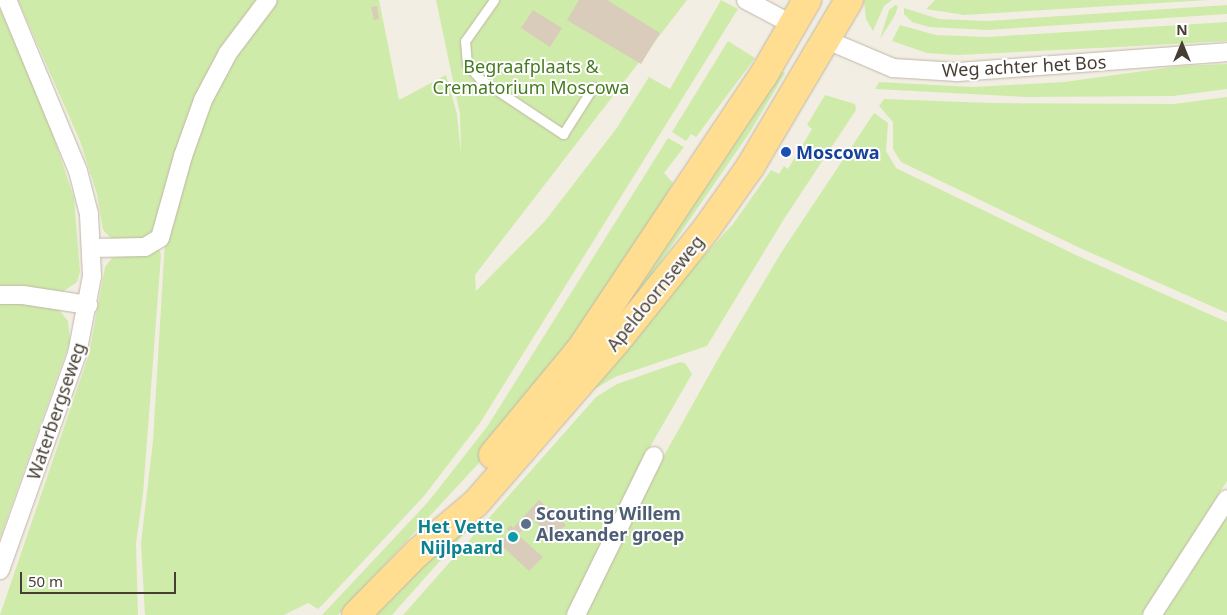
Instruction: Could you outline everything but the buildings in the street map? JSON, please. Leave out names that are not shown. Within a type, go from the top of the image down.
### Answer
[{"type":"main road","name":"Apeldoornseweg","points":[[417,553],[445,511],[580,350],[763,76],[807,0]]},
{"type":"main road","name":"Apeldoornseweg","points":[[356,615],[417,553],[476,503],[616,342],[707,228],[750,168],[849,0]]},
{"type":"main road","points":[[793,25],[827,40]]},
{"type":"street","name":"Waterbergseweg","points":[[0,570],[77,354],[88,305],[92,248],[89,214],[78,171],[7,0]]},
{"type":"street","points":[[92,248],[140,248],[160,238],[183,156],[203,100],[228,53],[268,0]]},
{"type":"street","points":[[746,0],[793,25]]},
{"type":"street","name":"Weg achter het Bos","points":[[827,40],[893,68],[957,72],[1227,52]]},
{"type":"street","points":[[0,295],[23,295],[88,305]]},
{"type":"street","points":[[576,615],[654,456]]},
{"type":"street","points":[[1152,615],[1227,498]]},
{"type":"lane","points":[[494,0],[465,41],[467,64],[480,79],[563,134],[593,87]]},
{"type":"green space","points":[[18,0],[262,0],[239,28],[159,228],[144,240],[113,240],[103,230],[97,194],[80,141]]},
{"type":"green space","name":"Begraafplaats & Crematorium Moscowa","points":[[275,0],[379,0],[399,100],[446,75],[457,114],[461,154],[460,114],[436,0],[687,0],[475,275],[476,291],[545,221],[616,129],[649,77],[670,89],[721,0],[738,9],[480,423],[424,496],[326,601],[318,609],[308,603],[284,615],[145,615],[141,543],[153,441],[165,240],[188,156],[219,79]]},
{"type":"green space","points":[[864,0],[892,0],[884,6],[873,31],[866,19]]},
{"type":"green space","points":[[935,0],[1209,0],[964,15],[926,9]]},
{"type":"green space","points":[[895,5],[898,6],[895,15],[880,39],[889,10]]},
{"type":"green space","points":[[1227,5],[1227,14],[987,30],[929,27],[912,22],[904,14],[904,8],[939,19],[987,21]]},
{"type":"green space","points":[[0,8],[48,120],[74,198],[80,272],[77,282],[64,291],[0,288]]},
{"type":"green space","points":[[1227,22],[1227,41],[958,55],[927,53],[892,41],[900,25],[936,35],[987,37]]},
{"type":"green space","points":[[728,41],[755,58],[696,137],[691,134],[686,141],[672,132]]},
{"type":"green space","points":[[1227,64],[1227,89],[1173,96],[1026,97],[875,89],[879,82],[974,87],[1064,82],[1180,66]]},
{"type":"green space","points":[[780,70],[785,73],[750,132],[620,321],[464,498],[634,290],[721,165]]},
{"type":"green space","points":[[825,95],[855,104],[856,110],[784,219],[707,346],[615,377],[591,391],[392,615],[375,615],[733,224],[771,170],[779,174],[784,166],[788,169],[812,129],[807,125]]},
{"type":"green space","points":[[1227,97],[1227,313],[1082,249],[901,162],[893,149],[893,122],[879,106],[884,99],[990,103],[1174,104]]},
{"type":"green space","points":[[874,113],[888,123],[886,151],[896,168],[1078,256],[1227,322],[1227,481],[1142,615],[586,615],[661,461],[718,359],[781,253]]},
{"type":"green space","points":[[668,138],[684,147],[664,173],[673,183],[629,260],[478,464],[338,615],[322,615],[428,502],[487,427]]},
{"type":"green space","points":[[158,246],[161,255],[143,494],[136,543],[138,615],[0,615],[89,354],[105,267],[112,258],[141,253]]},
{"type":"green space","points":[[23,303],[59,310],[68,321],[70,341],[0,538],[0,304]]},
{"type":"green space","points":[[680,362],[685,363],[692,374],[647,452],[566,615],[403,615],[596,397],[617,384]]},
{"type":"green space","points":[[1227,514],[1227,615],[1162,615],[1184,584]]},
{"type":"place","name":"Moscowa","points":[[786,152]]},
{"type":"place","name":"Scouting Willem Alexander groep","points":[[526,524]]},
{"type":"place","name":"Het Vette Nijlpaard","points":[[513,537]]}]
